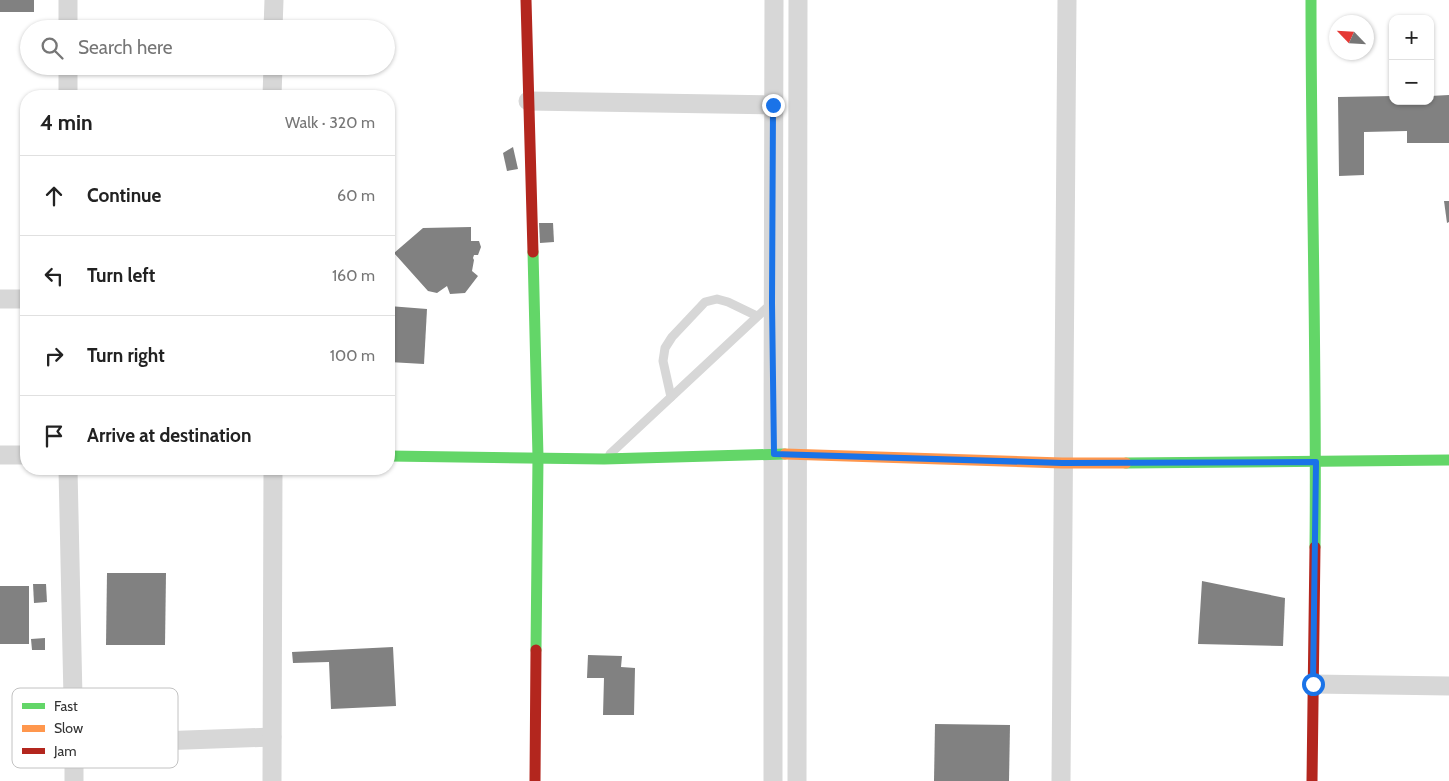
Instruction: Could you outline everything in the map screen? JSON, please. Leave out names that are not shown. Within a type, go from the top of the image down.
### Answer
[{"type":"street","points":[[68,0],[68,20]]},
{"type":"street","points":[[274,0],[274,20]]},
{"type":"street","points":[[526,0],[538,457],[535,781]]},
{"type":"street","points":[[773,781],[774,454],[772,303],[774,0]]},
{"type":"street","points":[[797,781],[798,0]]},
{"type":"street","points":[[1061,781],[1067,0]]},
{"type":"street","points":[[1311,0],[1311,152],[1316,462],[1312,781]]},
{"type":"street","points":[[68,75],[68,90]]},
{"type":"street","points":[[272,90],[273,75]]},
{"type":"street","points":[[528,101],[773,105]]},
{"type":"street","points":[[0,299],[20,299]]},
{"type":"street","points":[[395,456],[604,459],[774,454],[1062,463],[1449,460]]},
{"type":"street","points":[[0,455],[20,455]]},
{"type":"street","points":[[68,475],[73,688]]},
{"type":"street","points":[[272,781],[273,475]]},
{"type":"street","points":[[1313,684],[1449,686]]},
{"type":"street","points":[[178,741],[272,738]]},
{"type":"street","points":[[74,768],[74,781]]},
{"type":"lane","points":[[671,397],[663,361],[666,348],[672,337],[705,302],[717,299],[728,302],[757,316]]},
{"type":"lane","points":[[604,459],[772,303]]},
{"type":"building","points":[[0,0],[34,0],[34,12],[0,12]]},
{"type":"building","points":[[1449,95],[1449,143],[1407,143],[1407,131],[1364,132],[1364,175],[1339,176],[1338,97],[1389,96],[1389,105],[1434,105],[1434,96]]},
{"type":"building","points":[[513,147],[518,169],[507,171],[503,153]]},
{"type":"building","points":[[1444,201],[1449,201],[1449,222],[1447,223]]},
{"type":"building","points":[[539,223],[553,223],[554,242],[540,243]]},
{"type":"building","points":[[471,227],[471,241],[479,241],[481,247],[478,255],[474,255],[473,258],[472,271],[478,276],[465,293],[450,294],[447,286],[437,293],[428,291],[395,254],[423,228]]},
{"type":"building","points":[[395,306],[427,309],[424,364],[395,362]]},
{"type":"building","points":[[107,573],[166,573],[165,645],[106,645]]},
{"type":"building","points":[[1202,581],[1285,598],[1283,646],[1198,644]]},
{"type":"building","points":[[33,584],[46,584],[47,602],[34,603]]},
{"type":"building","points":[[0,586],[29,586],[29,644],[0,644]]},
{"type":"building","points":[[45,638],[45,650],[32,650],[31,639]]},
{"type":"building","points":[[393,647],[396,706],[331,709],[329,662],[293,663],[292,652]]},
{"type":"building","points":[[588,655],[622,656],[621,667],[635,668],[634,715],[603,715],[604,678],[587,678]]},
{"type":"building","points":[[935,724],[1010,725],[1009,781],[934,781]]},
{"type":"traffic: fast","points":[[1311,0],[1315,547]]},
{"type":"traffic: fast","points":[[533,252],[538,457],[536,650]]},
{"type":"traffic: fast","points":[[395,456],[604,459],[785,454]]},
{"type":"traffic: fast","points":[[1126,463],[1449,460]]},
{"type":"traffic: slow","points":[[785,454],[1062,463],[1126,463]]},
{"type":"traffic: jam","points":[[526,0],[533,252]]},
{"type":"traffic: jam","points":[[1312,781],[1315,547]]},
{"type":"traffic: jam","points":[[535,781],[536,650]]},
{"type":"route","points":[[773,105],[772,303],[774,454],[1062,463],[1316,462],[1313,684]]}]
